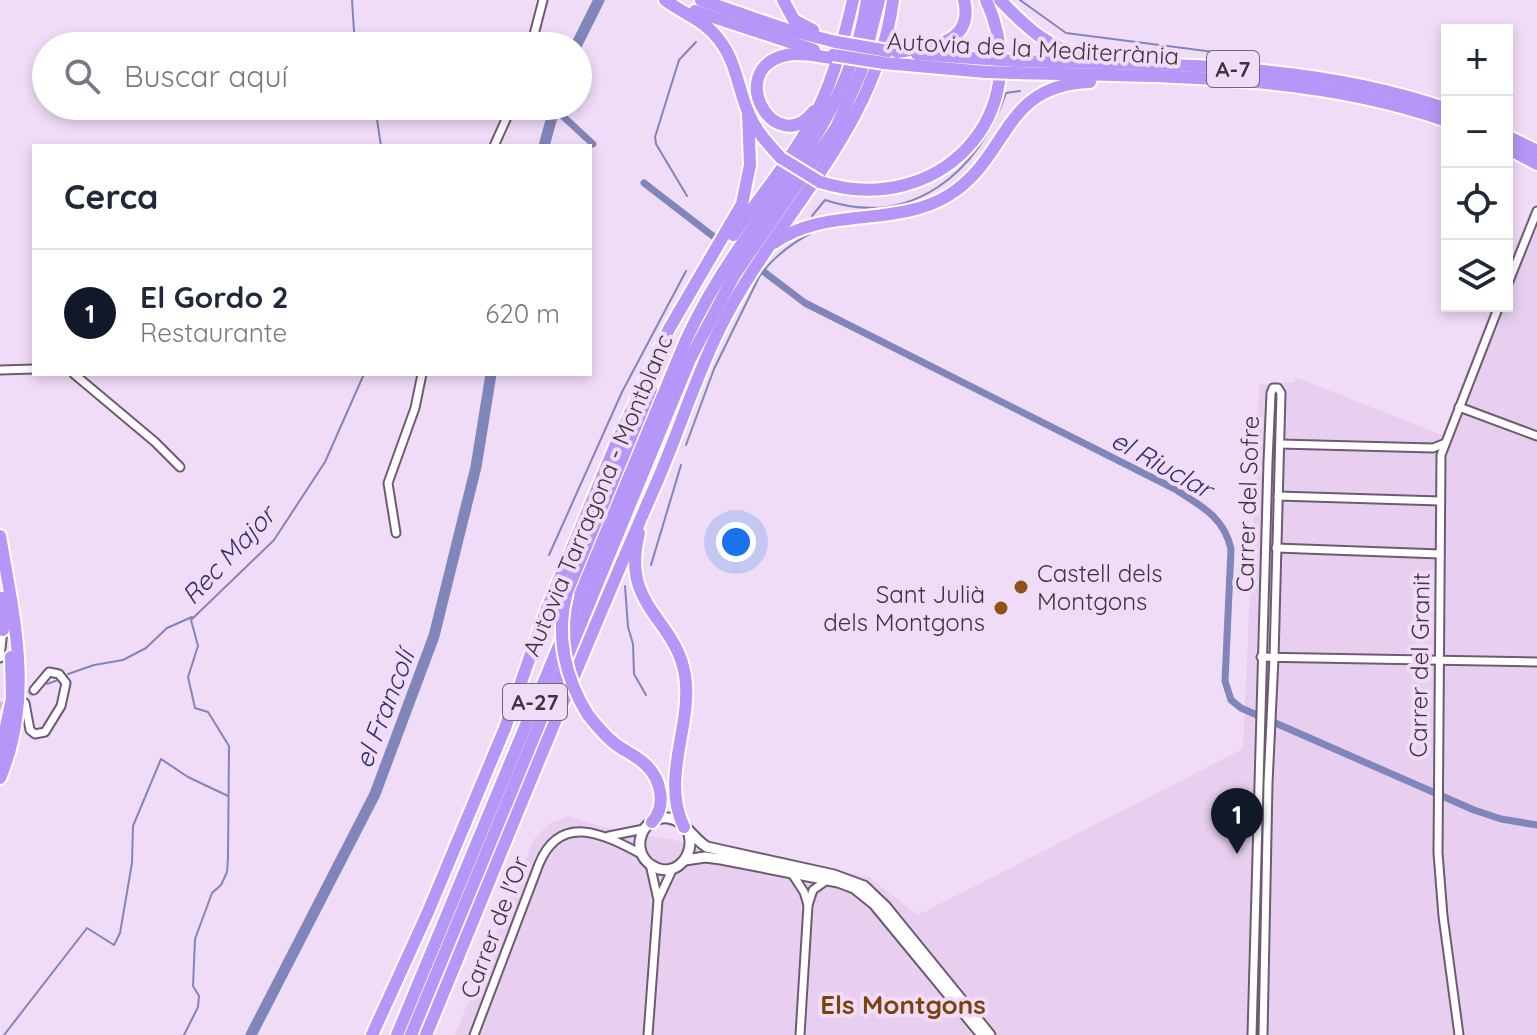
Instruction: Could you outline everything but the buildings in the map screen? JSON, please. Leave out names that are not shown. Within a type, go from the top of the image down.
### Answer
[{"type":"highway","name":"Autovia de la Mediterrània","points":[[667,0],[750,31],[836,50],[986,66],[1321,89],[1400,104],[1441,119]]},
{"type":"highway","name":"Autovia de la Mediterrània","points":[[701,0],[836,50],[856,41],[890,56]]},
{"type":"highway","points":[[783,0],[790,14],[836,50]]},
{"type":"highway","points":[[652,367],[708,272],[809,128],[838,57],[852,0]]},
{"type":"highway","name":"A-27","points":[[856,41],[867,0]]},
{"type":"highway","name":"Autovia Tarragona - Montblanc","points":[[411,1035],[690,359],[719,302],[753,248],[828,142],[850,99],[870,41],[879,0]]},
{"type":"highway","points":[[426,1035],[604,600],[721,327],[768,247],[833,154],[858,112],[876,71],[895,0]]},
{"type":"highway","points":[[890,56],[934,47],[956,35],[966,15],[964,0]]},
{"type":"highway","points":[[682,8],[706,25],[725,47],[748,112],[763,138],[781,158],[820,182],[864,191],[894,189],[934,174],[966,149],[988,117],[1001,66],[1000,40],[986,0]]},
{"type":"highway","points":[[1000,0],[1028,29],[1047,43],[1068,52],[1119,64]]},
{"type":"highway","name":"Autovia Tarragona - Montblanc","points":[[397,1035],[686,340],[733,256],[824,126],[849,72],[856,41]]},
{"type":"highway","points":[[820,101],[803,121],[791,125],[779,123],[769,118],[759,105],[756,93],[758,81],[767,65],[784,56],[836,50]]},
{"type":"highway","name":"Autovia de la Mediterrània","points":[[1015,67],[1119,64],[1320,77],[1403,94],[1441,107]]},
{"type":"highway","points":[[768,247],[798,228],[905,211],[936,201],[958,189],[976,172],[1015,116],[1034,97],[1062,85],[1110,82],[1128,76]]},
{"type":"highway","points":[[372,1035],[448,866],[529,664],[546,611],[616,444],[680,308],[742,204],[750,165],[748,112]]},
{"type":"highway","points":[[1513,139],[1537,151]]},
{"type":"highway","points":[[1513,151],[1537,164]]},
{"type":"highway","points":[[648,826],[658,815],[661,800],[658,784],[652,771],[607,737],[588,715],[573,688],[564,656],[562,624],[567,592],[673,334]]},
{"type":"highway","points":[[655,486],[638,538],[635,572],[645,602],[674,645],[684,670],[686,701],[675,796],[686,829]]},
{"type":"highway","points":[[604,600],[634,496]]},
{"type":"highway","points":[[0,536],[25,703]]},
{"type":"highway","points":[[1,592],[1,633]]},
{"type":"highway","points":[[0,755],[9,720],[12,680],[1,592]]},
{"type":"highway","points":[[507,767],[529,664]]},
{"type":"highway","points":[[0,778],[17,721],[20,665]]},
{"type":"highway","points":[[435,976],[444,964],[507,838]]},
{"type":"main road","points":[[982,1035],[874,904],[854,888],[791,872],[705,857],[685,860],[673,868],[659,869],[641,854],[639,841],[648,826],[668,818],[686,829],[699,843],[717,851],[834,875],[864,886],[886,907],[990,1035]]},
{"type":"main road","points":[[685,860],[691,847],[686,829]]},
{"type":"street","points":[[535,32],[543,0]]},
{"type":"street","points":[[495,144],[506,120]]},
{"type":"street","points":[[1513,271],[1537,211]]},
{"type":"street","name":"Carrer del Granit","points":[[1459,1035],[1440,881],[1437,804],[1440,501],[1443,444],[1497,312]]},
{"type":"street","points":[[0,370],[32,369]]},
{"type":"street","points":[[76,376],[180,467]]},
{"type":"street","points":[[396,533],[388,483],[415,408],[422,376]]},
{"type":"street","name":"Carrer del Sofre","points":[[1252,1035],[1268,462],[1273,388],[1278,388],[1281,393],[1280,444],[1263,1035]]},
{"type":"street","points":[[1459,407],[1537,436]]},
{"type":"street","points":[[1280,444],[1433,448],[1443,444]]},
{"type":"street","points":[[1278,496],[1440,501]]},
{"type":"street","points":[[1276,548],[1440,554]]},
{"type":"street","points":[[0,658],[1,633]]},
{"type":"street","points":[[1261,657],[1537,662]]},
{"type":"street","points":[[25,703],[30,730],[35,734],[45,732],[61,706],[66,683],[59,674],[49,672],[34,690]]},
{"type":"street","name":"Carrer de l'Or","points":[[603,837],[648,826]]},
{"type":"street","name":"Carrer de l'Or","points":[[474,1035],[545,850],[552,839],[564,832],[603,837],[641,854]]},
{"type":"street","points":[[648,1035],[658,900],[650,864]]},
{"type":"street","points":[[658,900],[673,868]]},
{"type":"street","points":[[791,872],[808,905]]},
{"type":"street","points":[[800,1035],[808,905],[813,890],[827,880]]},
{"type":"shaded area","points":[[1529,213],[1537,216],[1537,1035],[455,1035],[534,839],[549,824],[568,816],[599,826],[869,877],[918,915],[1243,749],[1259,385],[1294,382],[1295,377],[1442,435],[1490,312],[1513,312],[1513,253]]},
{"type":"waterway","name":"Rec Major","points":[[352,0],[354,32]]},
{"type":"waterway","name":"el Francolí","points":[[583,32],[599,0]]},
{"type":"waterway","points":[[1020,0],[1066,33],[1214,52]]},
{"type":"waterway","points":[[687,196],[656,144],[655,137],[679,60],[696,42]]},
{"type":"waterway","points":[[812,216],[825,200],[857,207],[886,207],[913,200],[938,187],[960,169],[979,147],[1006,93],[1020,91]]},
{"type":"waterway","name":"Rec Major","points":[[377,120],[381,144]]},
{"type":"waterway","name":"el Francolí","points":[[545,144],[551,120]]},
{"type":"waterway","name":"el Riuclar","points":[[567,120],[593,144]]},
{"type":"waterway","name":"el Riuclar","points":[[644,183],[718,240]]},
{"type":"waterway","points":[[686,445],[714,369],[759,277],[783,252],[813,232]]},
{"type":"waterway","name":"el Riuclar","points":[[759,268],[805,303],[1175,489],[1210,513],[1223,529],[1231,549],[1225,681],[1231,700],[1241,708],[1474,810],[1501,819],[1537,825]]},
{"type":"waterway","points":[[549,555],[622,392],[686,271]]},
{"type":"waterway","name":"Rec Major","points":[[184,1035],[198,1007],[199,996],[193,986],[195,939],[212,893],[221,885],[227,872],[228,858],[229,746],[208,712],[195,708],[188,677],[198,646],[191,620],[274,540],[325,462],[363,376]]},
{"type":"waterway","name":"el Francolí","points":[[251,1035],[375,794],[434,636],[476,467],[491,376]]},
{"type":"waterway","points":[[651,565],[681,465]]},
{"type":"waterway","points":[[625,586],[634,674],[646,695]]},
{"type":"waterway","points":[[68,674],[123,660],[146,648],[167,628],[192,617]]},
{"type":"waterway","points":[[47,684],[58,680]]},
{"type":"waterway","points":[[4,1035],[87,928],[114,945],[120,933],[132,863],[133,826],[161,759],[188,777],[228,796]]},
{"type":"tunnel","points":[[0,706],[22,700],[34,690]]},
{"type":"place","name":"Castell dels Montgons","points":[[1021,587]]},
{"type":"place","name":"Sant Julià dels Montgons","points":[[1001,608]]},
{"type":"place","name":"El Gordo 2","points":[[1237,854]]},
{"type":"district","name":"Els Montgons","points":[[903,1004]]}]
